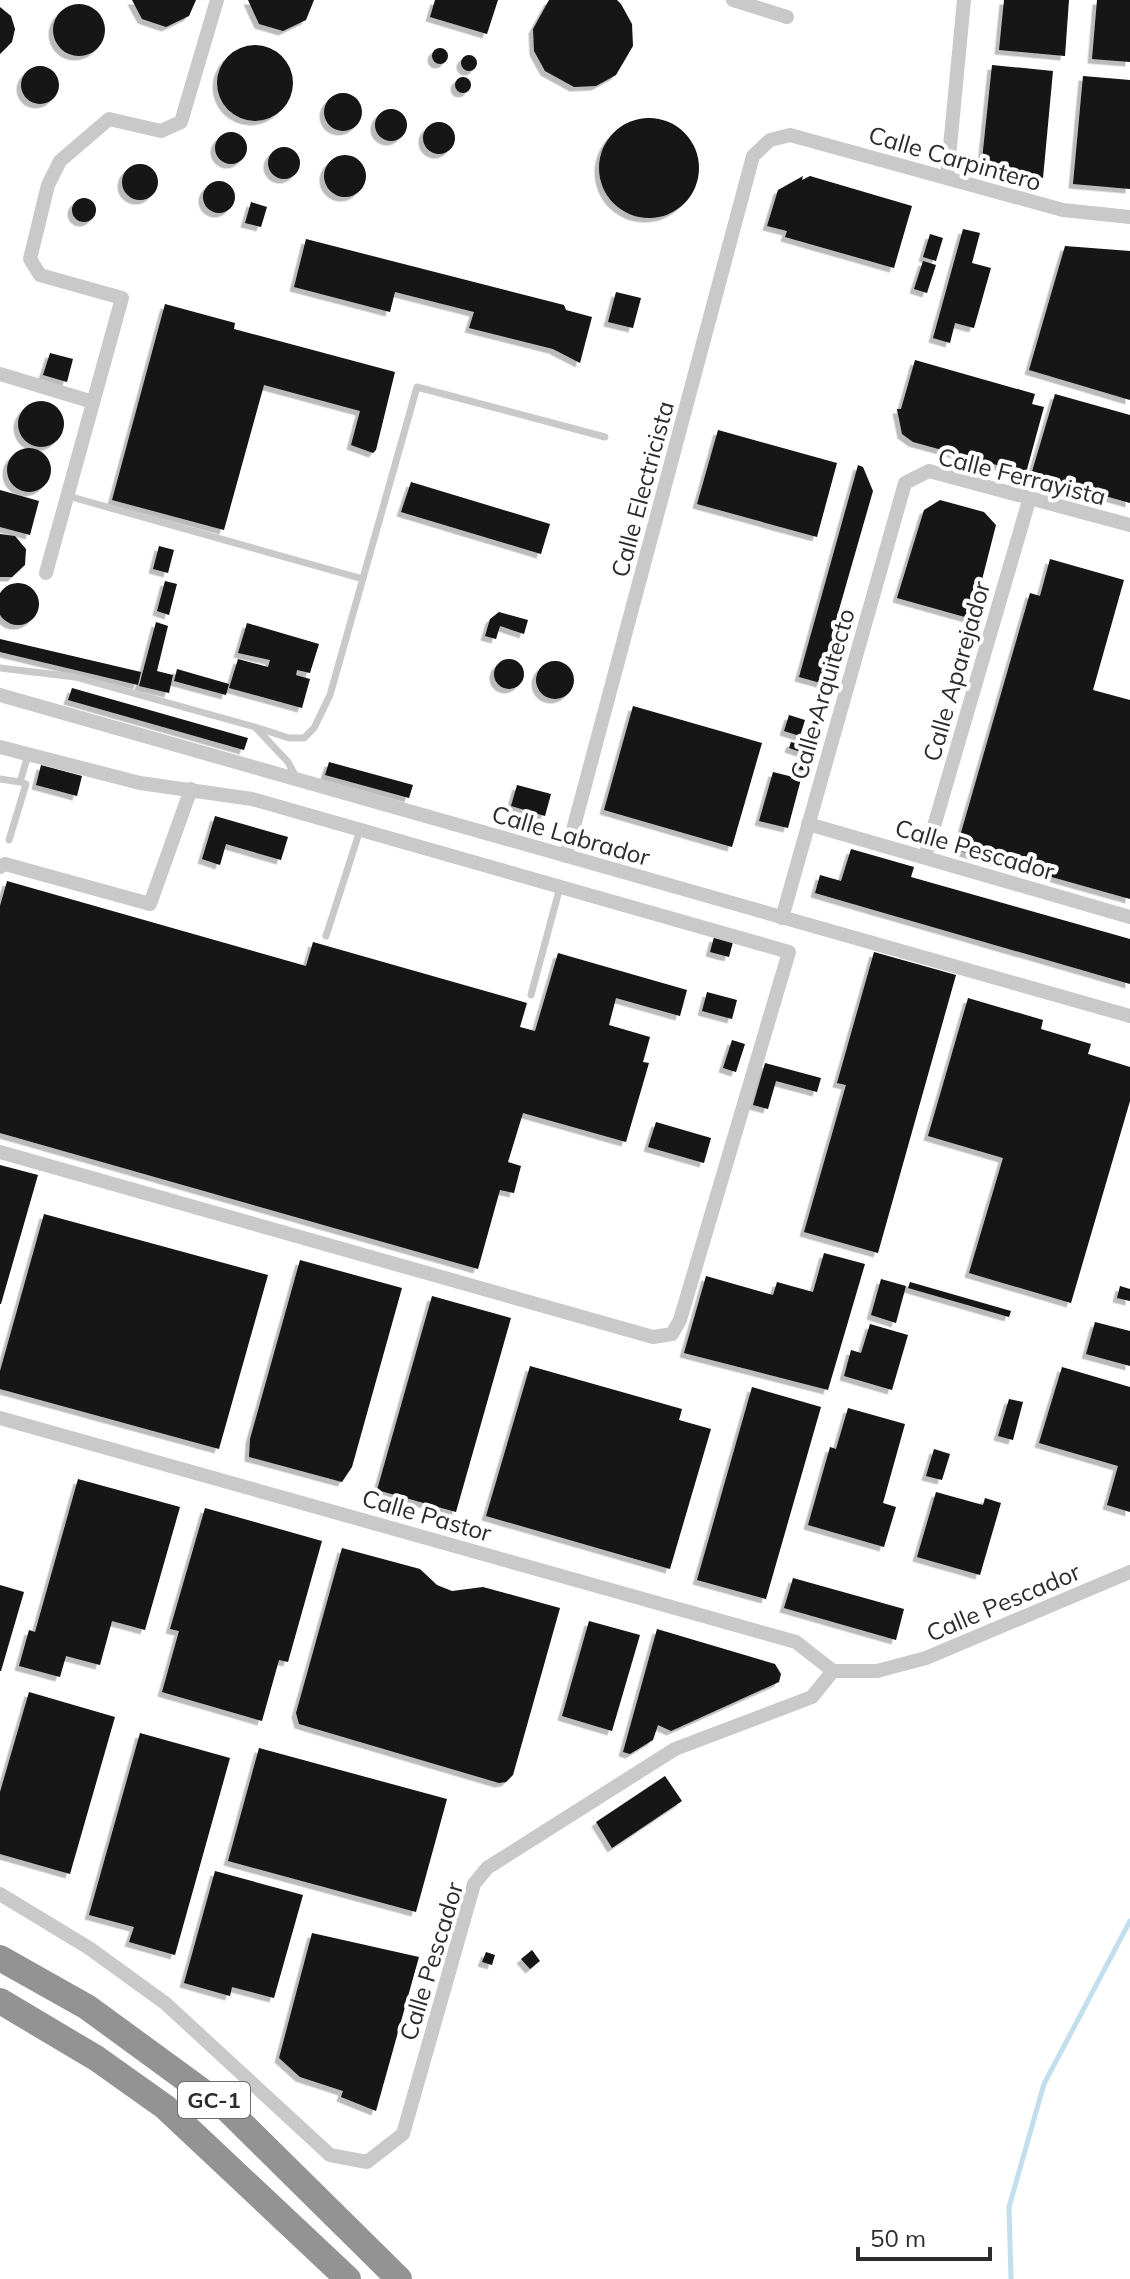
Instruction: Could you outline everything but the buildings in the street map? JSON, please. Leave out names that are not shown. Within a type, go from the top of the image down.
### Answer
[{"type":"highway","name":"GC-1","points":[[0,1958],[87,2007],[228,2110],[399,2279]]},
{"type":"highway","name":"GC-1","points":[[0,2001],[96,2058],[165,2107],[348,2279]]},
{"type":"highway","points":[[0,2020],[104,2078],[165,2107]]},
{"type":"street","points":[[46,573],[122,298],[40,275],[30,259],[48,185],[60,161],[109,119],[161,131],[181,122],[217,0]]},
{"type":"street","points":[[733,0],[787,17]]},
{"type":"street","points":[[947,178],[964,0]]},
{"type":"street","name":"Calle Carpintero","points":[[770,140],[790,135],[1063,210],[1130,217]]},
{"type":"street","name":"Calle Electricista","points":[[566,856],[753,156],[770,140]]},
{"type":"street","points":[[0,374],[93,402]]},
{"type":"street","name":"Calle Ferrayista","points":[[905,483],[929,471],[1130,525]]},
{"type":"street","name":"Calle Arquitecto","points":[[782,918],[905,483]]},
{"type":"street","name":"Calle Aparejador","points":[[925,857],[1030,497]]},
{"type":"street","name":"Calle Labrador","points":[[0,695],[1130,1016]]},
{"type":"street","points":[[0,747],[140,783],[252,799],[789,952],[680,1320],[672,1334],[653,1337],[0,1152]]},
{"type":"street","points":[[0,867],[5,864],[150,904],[191,789]]},
{"type":"street","name":"Calle Pescador","points":[[808,824],[1130,917]]},
{"type":"street","name":"Calle Pastor","points":[[0,1418],[796,1642],[833,1671]]},
{"type":"street","name":"Calle Pescador","points":[[0,1894],[89,1948],[165,2003],[330,2155],[367,2162],[403,2134],[474,1884],[487,1868],[675,1749],[812,1697],[833,1671],[877,1671],[926,1658],[1130,1572]]},
{"type":"lane","points":[[0,668],[26,668],[75,677],[289,738],[304,738],[314,728],[330,695],[417,387],[605,437]]},
{"type":"lane","points":[[68,496],[363,579]]},
{"type":"lane","points":[[255,727],[288,762],[297,779]]},
{"type":"lane","points":[[20,782],[29,753]]},
{"type":"lane","points":[[0,779],[26,784],[9,840]]},
{"type":"lane","points":[[326,936],[360,830]]},
{"type":"lane","points":[[531,995],[560,887]]},
{"type":"waterway","points":[[1011,2279],[1009,2207],[1044,2084],[1130,1921]]}]
